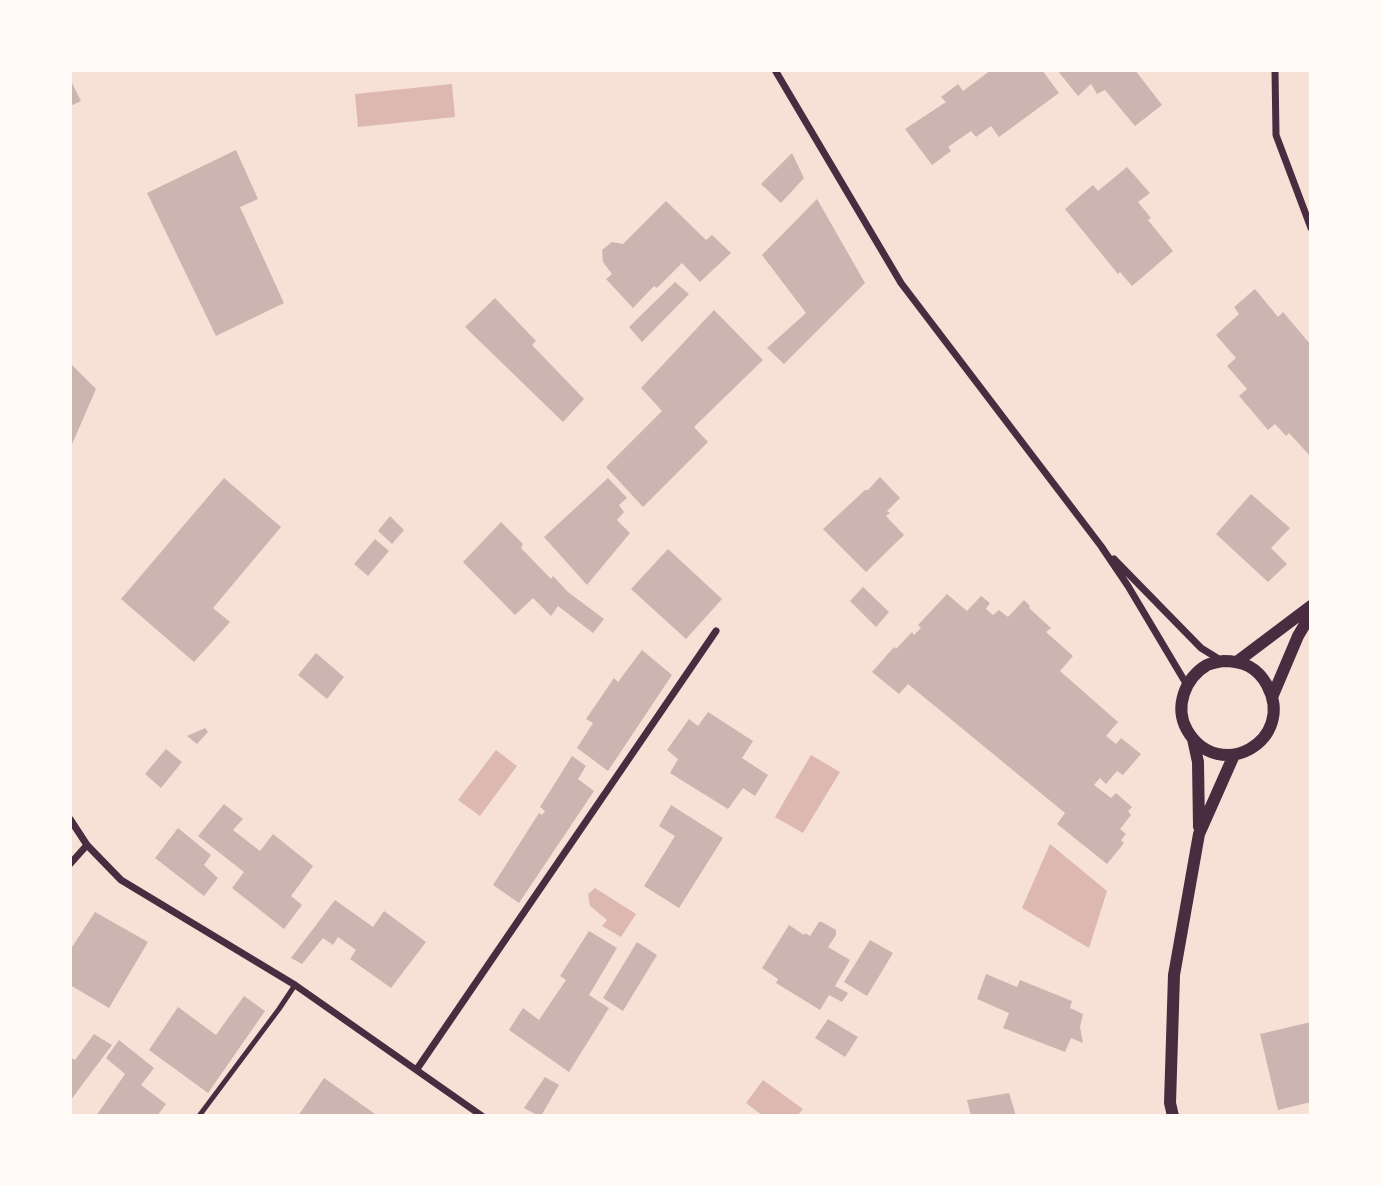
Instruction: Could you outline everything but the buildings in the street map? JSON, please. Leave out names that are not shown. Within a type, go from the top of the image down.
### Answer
[{"type":"street","points":[[775,70],[901,283],[1101,546],[1128,586],[1186,685]]},
{"type":"street","points":[[1275,70],[1276,135],[1311,228]]},
{"type":"street","points":[[1101,546],[1201,648],[1223,661]]},
{"type":"street","points":[[1238,662],[1311,606]]},
{"type":"street","points":[[1273,695],[1298,636],[1311,614]]},
{"type":"street","points":[[417,1069],[716,631]]},
{"type":"street","points":[[1223,661],[1238,662],[1253,667],[1264,679],[1276,705],[1274,719],[1268,733],[1258,744],[1234,755],[1216,756],[1193,739],[1185,727],[1181,714],[1182,699],[1186,685],[1208,665],[1223,661]]},
{"type":"street","points":[[1173,1116],[1170,1103],[1174,975],[1199,834],[1198,762],[1193,739]]},
{"type":"street","points":[[1199,834],[1234,755]]},
{"type":"street","points":[[70,819],[87,845],[121,880],[295,985],[477,1114]]},
{"type":"street","points":[[70,863],[87,845]]},
{"type":"lane","points":[[199,1116],[295,985]]},
{"type":"shaded area","points":[[452,84],[455,117],[358,127],[355,94]]},
{"type":"shaded area","points":[[496,750],[517,766],[480,816],[458,800]]},
{"type":"shaded area","points":[[811,755],[840,772],[803,833],[775,817]]},
{"type":"shaded area","points":[[1050,844],[1107,891],[1089,948],[1022,908]]},
{"type":"shaded area","points":[[595,888],[636,914],[621,937],[602,926],[607,920],[590,906],[588,894]]},
{"type":"shaded area","points":[[763,1080],[803,1109],[797,1116],[763,1116],[746,1103]]}]
